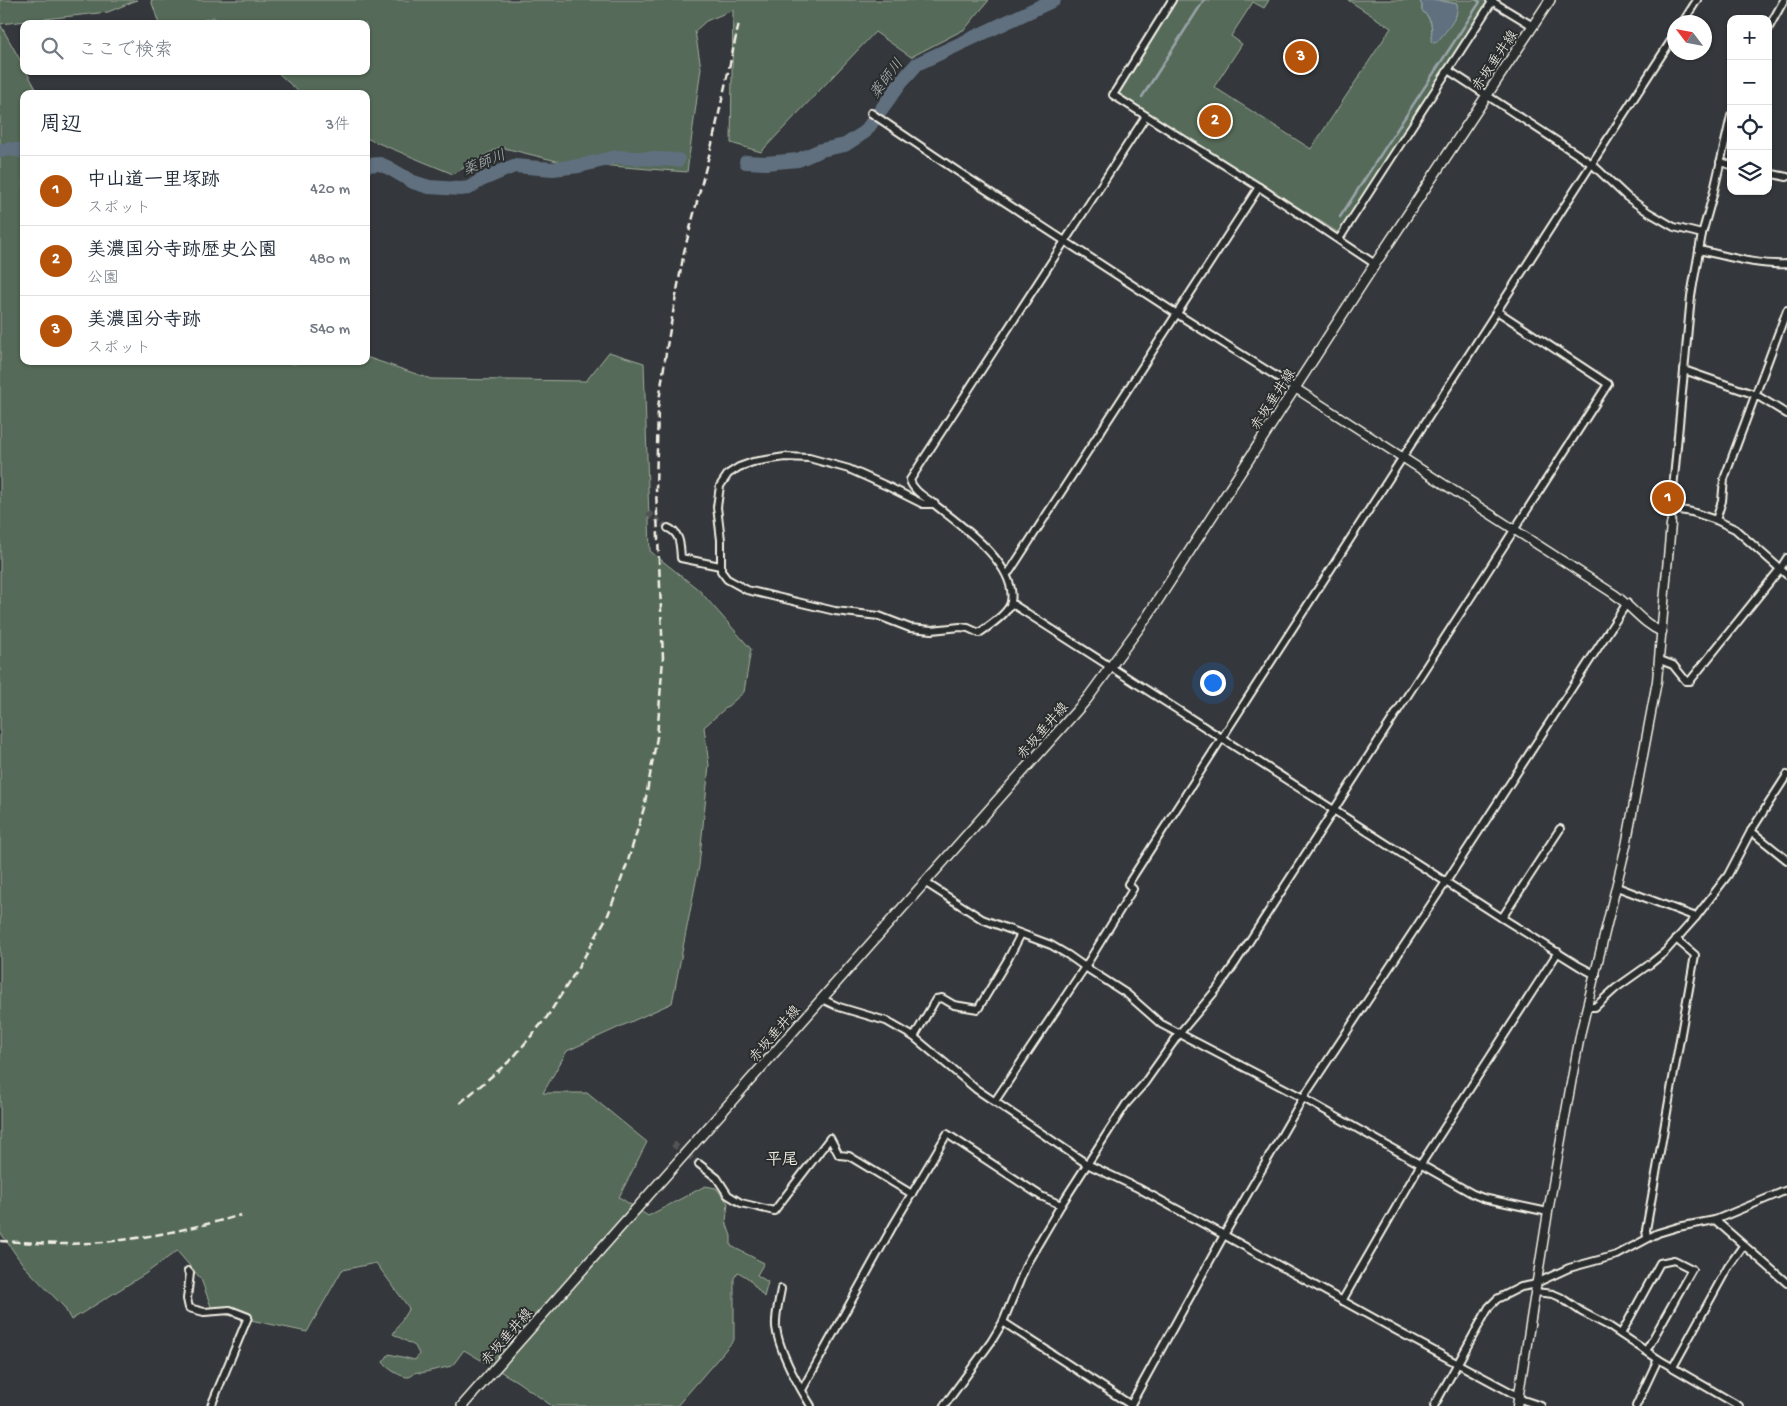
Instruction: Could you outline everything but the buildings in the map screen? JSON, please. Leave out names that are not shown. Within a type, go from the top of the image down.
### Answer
[{"type":"main road","name":"赤坂垂井線","points":[[462,1406],[1087,699],[1147,617],[1486,95],[1550,0]]},
{"type":"street","points":[[1172,0],[1113,95],[1259,187],[1376,264]]},
{"type":"street","points":[[1687,15],[1697,0]]},
{"type":"street","points":[[1772,22],[1784,0]]},
{"type":"street","points":[[1339,239],[1491,1],[1533,26]]},
{"type":"street","points":[[995,1101],[1085,968],[1133,889],[1128,884],[1667,47]]},
{"type":"street","points":[[1448,70],[1592,164],[1627,197],[1648,212],[1674,227],[1702,234]]},
{"type":"street","points":[[871,113],[1177,314],[1296,388],[1627,603],[1654,629],[1662,632]]},
{"type":"street","points":[[935,504],[923,504],[849,469],[809,458],[785,457],[753,462],[739,467],[728,474],[720,486],[717,507],[721,540],[721,571],[727,578],[747,590],[835,611],[879,616],[910,628],[932,630],[960,627],[979,633],[1000,617],[1011,603],[1011,594],[1007,574],[999,561],[935,504],[914,489],[910,480],[1146,116]]},
{"type":"street","points":[[1517,1406],[1548,1212],[1572,1078],[1636,796],[1660,660],[1673,509],[1673,489],[1691,296],[1702,234],[1727,133]]},
{"type":"street","points":[[1720,162],[1727,164]]},
{"type":"street","points":[[1772,174],[1787,177]]},
{"type":"street","points":[[1007,574],[1259,187]]},
{"type":"street","points":[[1699,250],[1738,259],[1787,264]]},
{"type":"street","points":[[1716,520],[1722,501],[1724,479],[1787,310]]},
{"type":"street","points":[[944,1406],[991,1342],[1003,1322],[1027,1263],[1087,1164],[1126,1104],[1143,1085],[1180,1034],[1227,975],[1608,384],[1496,311]]},
{"type":"street","points":[[1684,370],[1756,395],[1787,414]]},
{"type":"street","points":[[1673,509],[1692,512],[1735,529],[1787,575]]},
{"type":"street","points":[[668,528],[673,530],[680,541],[681,558],[720,566]]},
{"type":"street","points":[[1660,660],[1673,665],[1686,681],[1690,681],[1787,558]]},
{"type":"street","points":[[1011,603],[1502,918],[1596,975]]},
{"type":"street","points":[[1003,1322],[1131,1405],[1224,1234],[1303,1098],[1627,603]]},
{"type":"street","points":[[1587,1007],[1596,1007],[1616,988],[1650,964],[1696,917],[1728,875],[1751,831],[1787,774]]},
{"type":"street","points":[[1502,918],[1560,829]]},
{"type":"street","points":[[1751,831],[1787,860]]},
{"type":"street","points":[[926,883],[982,919],[1059,950],[1127,994],[1161,1024],[1303,1098],[1483,1198],[1548,1212]]},
{"type":"street","points":[[1617,886],[1696,917]]},
{"type":"street","points":[[914,1037],[936,999],[942,998],[954,1005],[978,1009],[1021,934]]},
{"type":"street","points":[[1648,1237],[1646,1230],[1695,955],[1676,939]]},
{"type":"street","points":[[1342,1300],[1421,1164],[1558,952]]},
{"type":"street","points":[[822,1000],[886,1021],[914,1037],[976,1089],[1087,1164],[1138,1188],[1224,1234],[1523,1400],[1541,1406]]},
{"type":"street","points":[[802,1390],[947,1134],[1042,1196],[1061,1205]]},
{"type":"street","points":[[699,1164],[717,1178],[728,1195],[741,1202],[774,1211],[821,1147],[830,1138],[839,1154],[849,1156],[912,1194]]},
{"type":"street","points":[[1434,1406],[1492,1303],[1521,1287],[1532,1285],[1537,1281],[1569,1268],[1617,1255],[1648,1237],[1678,1227],[1715,1220],[1787,1190]]},
{"type":"street","points":[[1715,1220],[1787,1283]]},
{"type":"street","points":[[1673,1368],[1728,1267],[1743,1246]]},
{"type":"street","points":[[1621,1334],[1660,1263],[1674,1260],[1692,1269],[1646,1351]]},
{"type":"street","points":[[188,1271],[190,1273],[187,1300],[190,1308],[204,1312],[230,1310],[248,1317],[211,1406]]},
{"type":"street","points":[[781,1288],[776,1326],[781,1346],[788,1364],[811,1406]]},
{"type":"street","points":[[1535,1292],[1553,1294],[1560,1297],[1658,1359],[1739,1406]]},
{"type":"street","points":[[1636,1406],[1658,1359]]},
{"type":"green space","points":[[0,0],[137,0],[108,12],[20,20],[20,22],[0,24]]},
{"type":"green space","points":[[151,0],[989,0],[965,29],[911,57],[875,32],[761,152],[731,143],[733,10],[706,21],[695,31],[701,68],[687,172],[561,162],[500,147],[453,174],[370,140],[370,90],[297,90],[280,75],[370,75],[370,20],[217,20],[214,17],[203,20],[158,20]]},
{"type":"green space","points":[[1177,0],[1269,0],[1264,8],[1253,2],[1231,36],[1242,44],[1214,87],[1311,149],[1391,28],[1348,0],[1419,0],[1422,5],[1422,11],[1431,23],[1431,38],[1437,41],[1456,16],[1457,4],[1438,0],[1484,0],[1487,2],[1339,233],[1118,93]]},
{"type":"green space","points":[[0,24],[20,60],[20,75],[28,75],[37,90],[20,90],[20,365],[370,365],[370,358],[431,379],[586,381],[609,352],[644,363],[650,551],[699,590],[751,649],[744,692],[704,727],[709,765],[699,866],[672,1003],[567,1051],[543,1093],[587,1093],[647,1142],[619,1197],[648,1216],[705,1186],[716,1188],[728,1203],[726,1222],[731,1236],[731,1246],[764,1263],[757,1275],[768,1282],[764,1297],[748,1278],[738,1272],[734,1278],[734,1340],[677,1406],[552,1406],[518,1382],[464,1350],[452,1366],[421,1373],[416,1372],[409,1377],[398,1374],[387,1367],[383,1362],[389,1354],[415,1360],[419,1354],[415,1346],[393,1334],[409,1308],[376,1263],[342,1270],[307,1332],[213,1312],[201,1279],[177,1251],[145,1274],[71,1320],[64,1307],[24,1266],[0,1232]]},
{"type":"water","points":[[1419,0],[1438,0],[1457,4],[1454,19],[1437,42],[1433,43],[1431,41],[1432,28],[1430,21],[1422,11],[1422,5]]},
{"type":"waterway","name":"薬師川","points":[[746,162],[766,163],[798,160],[821,150],[845,145],[865,132],[901,82],[917,64],[1054,0]]},
{"type":"waterway","points":[[1142,97],[1204,0]]},
{"type":"waterway","points":[[1340,217],[1480,2],[1477,0]]},
{"type":"waterway","name":"薬師川","points":[[0,151],[8,149],[20,150]]},
{"type":"waterway","name":"薬師川","points":[[370,165],[380,164],[413,182],[429,187],[460,189],[469,188],[481,180],[514,166],[553,169],[579,166],[616,157],[678,160]]},
{"type":"tunnel","points":[[648,513],[668,528]]},
{"type":"tunnel","points":[[673,1144],[699,1164]]},
{"type":"railway","points":[[460,1103],[512,1059],[547,1017],[578,968],[608,915],[627,864],[644,808],[657,737],[663,658],[656,489],[658,408],[684,252],[713,140],[739,23]]},
{"type":"railway","points":[[0,1241],[66,1244],[132,1239],[176,1231],[241,1215]]},
{"type":"place","name":"美濃国分寺跡","points":[[1301,57]]},
{"type":"place","name":"美濃国分寺跡歴史公園","points":[[1215,121]]},
{"type":"place","name":"中山道一里塚跡","points":[[1668,498]]},
{"type":"district","name":"平尾","points":[[782,1158]]}]
